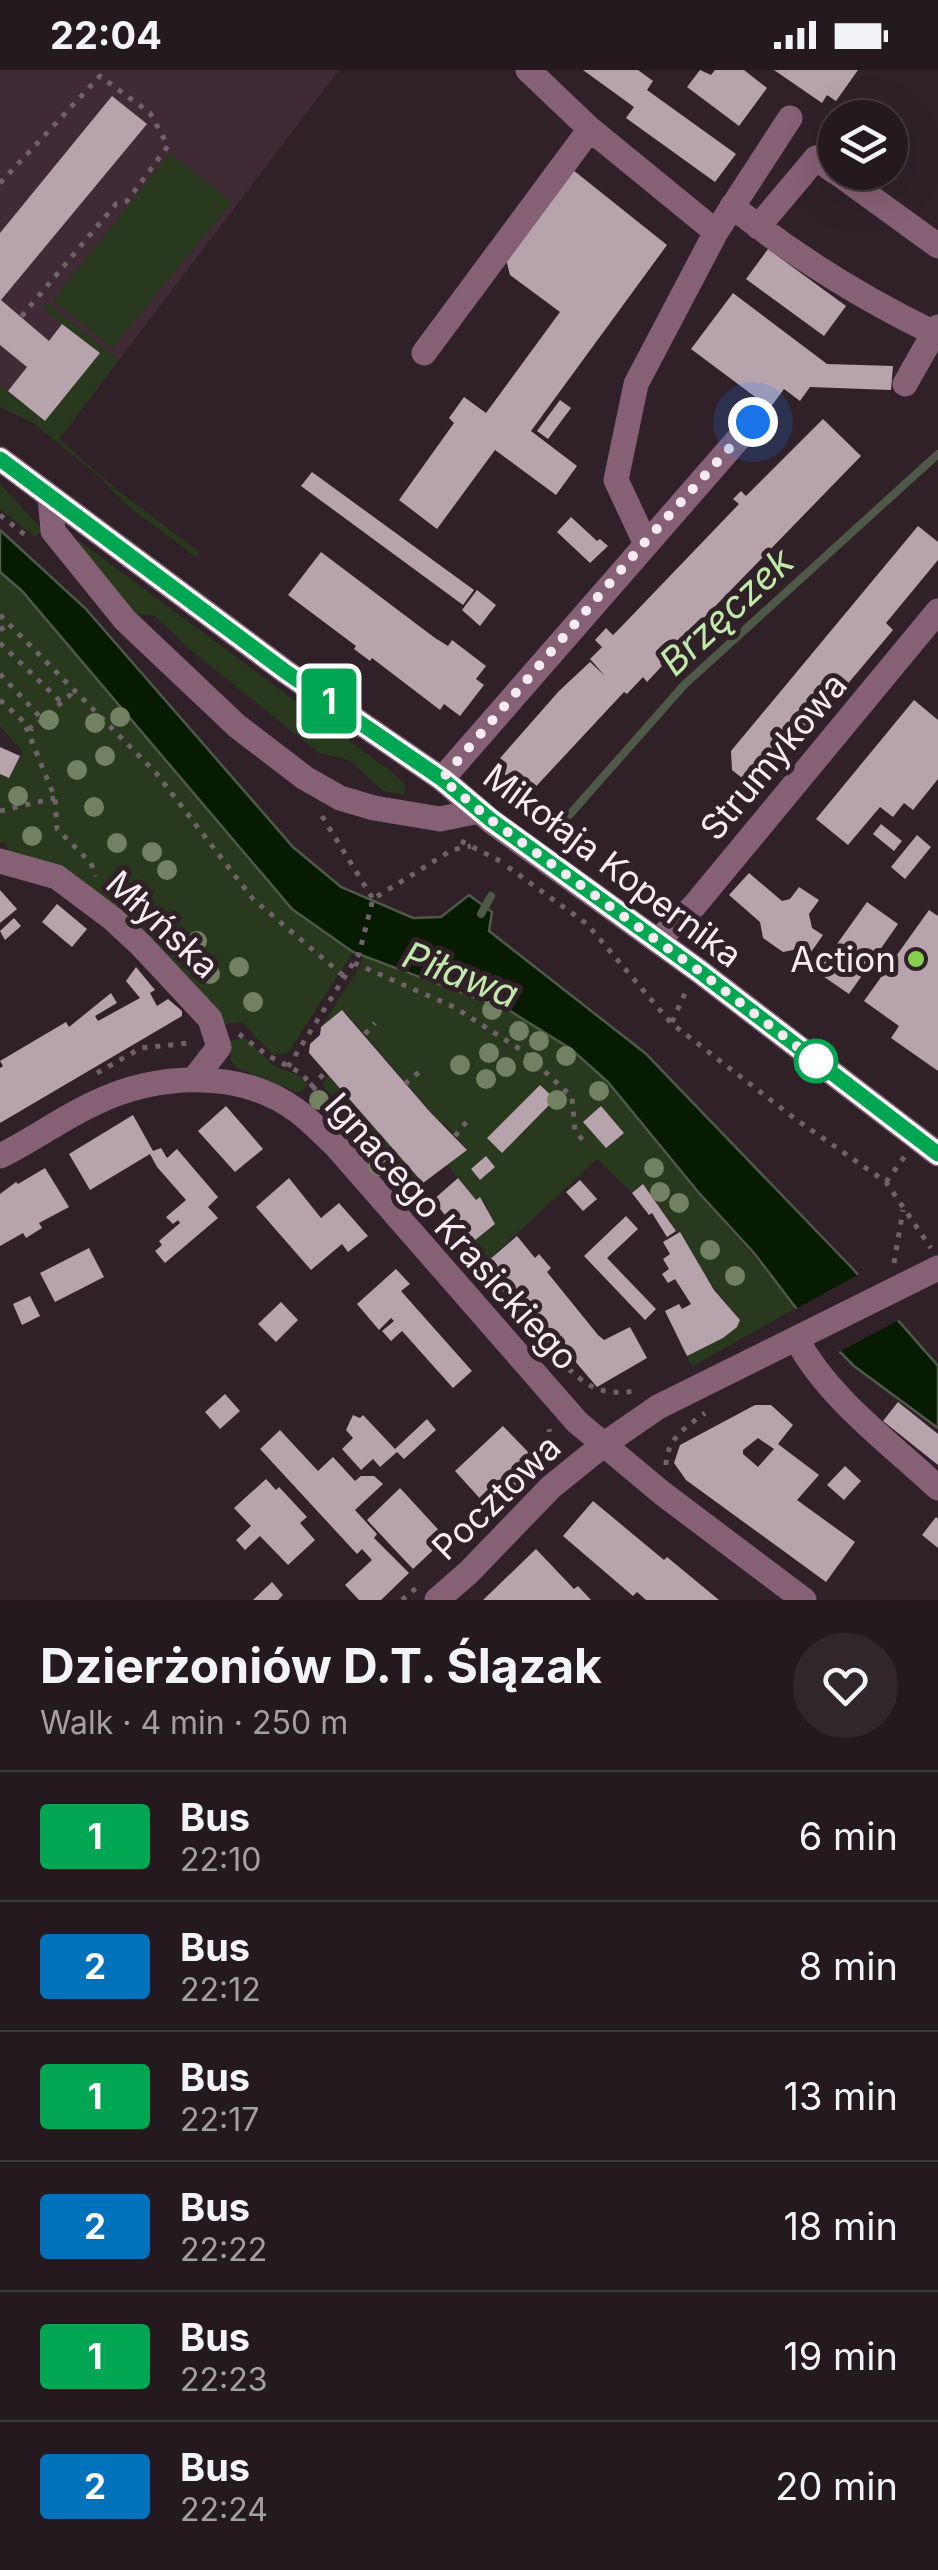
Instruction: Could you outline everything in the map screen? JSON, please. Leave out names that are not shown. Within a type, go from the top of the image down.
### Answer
[{"type":"street","points":[[528,70],[590,129],[716,232]]},
{"type":"street","points":[[645,542],[616,480],[636,384],[716,232],[790,118]]},
{"type":"street","points":[[424,353],[590,129]]},
{"type":"street","points":[[758,227],[818,159]]},
{"type":"street","points":[[861,190],[938,246]]},
{"type":"street","points":[[732,206],[758,227],[897,316],[936,330],[906,384]]},
{"type":"street","points":[[442,779],[753,422]]},
{"type":"street","name":"Mikołaja Kopernika","points":[[0,459],[286,672],[442,779],[479,811],[938,1154]]},
{"type":"street","points":[[50,496],[53,532],[125,620],[238,726],[305,778],[340,798],[374,808],[440,819],[479,811]]},
{"type":"street","name":"Strumykowa","points":[[657,941],[694,906],[938,611]]},
{"type":"street","name":"Młyńska","points":[[0,861],[57,877],[99,908],[140,944],[210,1018],[219,1046],[195,1078]]},
{"type":"street","name":"Ignacego Krasickiego","points":[[0,1156],[127,1088],[195,1078],[237,1085],[293,1108],[365,1178],[577,1422],[662,1493],[804,1600]]},
{"type":"street","name":"Pocztowa","points":[[433,1588],[468,1572],[551,1487],[658,1408],[802,1338],[899,1276],[935,1258]]},
{"type":"street","points":[[802,1338],[807,1358],[832,1388],[938,1488]]},
{"type":"path","points":[[0,182],[100,76],[150,113],[168,146],[127,201],[116,204],[21,317]]},
{"type":"path","points":[[0,616],[156,773],[253,899],[345,977]]},
{"type":"path","points":[[0,630],[9,624]]},
{"type":"path","points":[[0,643],[63,704]]},
{"type":"path","points":[[0,674],[44,721]]},
{"type":"path","points":[[0,700],[32,729],[63,704],[71,694],[70,686]]},
{"type":"path","points":[[26,726],[55,798],[58,828],[91,863],[101,889],[99,908]]},
{"type":"path","points":[[0,811],[55,798]]},
{"type":"path","points":[[288,1066],[360,954],[372,902],[318,809]]},
{"type":"path","points":[[372,902],[452,850],[474,845],[587,924],[671,1023],[794,1118],[886,1182],[935,1258]]},
{"type":"path","points":[[354,962],[454,1007],[523,1051],[572,1097],[575,1132],[586,1144]]},
{"type":"path","points":[[671,1023],[686,991]]},
{"type":"path","points":[[365,1034],[375,1023]]},
{"type":"path","points":[[302,1094],[326,1072]]},
{"type":"path","points":[[405,1084],[419,1072]]},
{"type":"path","points":[[455,1136],[468,1120]]},
{"type":"path","points":[[886,1182],[905,1156]]},
{"type":"path","points":[[899,1276],[903,1206]]},
{"type":"path","points":[[662,1493],[671,1482],[665,1462],[667,1449],[676,1435],[714,1406]]},
{"type":"path","points":[[544,1465],[552,1441],[548,1424]]},
{"type":"path","points":[[402,1600],[433,1588]]},
{"type":"shaded area","points":[[0,70],[339,70],[59,439],[0,394]]},
{"type":"shaded area","points":[[170,153],[232,202],[112,348],[53,300]]},
{"type":"shaded area","points":[[47,303],[119,360],[59,439],[199,552],[196,557],[125,504],[100,477],[33,423],[0,407],[0,385],[45,420],[99,353],[42,308]]},
{"type":"shaded area","points":[[0,484],[43,530],[35,537],[0,509]]},
{"type":"shaded area","points":[[78,540],[393,773],[404,783],[405,795],[383,791],[349,760],[319,753],[188,648],[154,615],[132,614],[78,551]]},
{"type":"shaded area","points":[[0,572],[22,591],[292,909],[353,952],[288,1053],[273,1055],[242,1022],[221,1025],[105,903],[9,853],[6,842],[0,843],[0,774],[9,778],[23,752],[0,726]]},
{"type":"shaded area","points":[[363,956],[497,1006],[571,1049],[622,1098],[796,1308],[691,1367],[687,1356],[724,1337],[740,1320],[643,1184],[632,1193],[597,1159],[481,1267],[448,1229],[489,1209],[480,1197],[476,1200],[447,1165],[467,1149],[346,1013],[321,1027]]},
{"type":"shaded area","points":[[245,1038],[274,1066],[300,1076],[308,1084],[299,1093],[237,1068],[231,1061],[227,1041]]},
{"type":"shaded area","points":[[329,1075],[423,1183],[414,1189],[322,1085]]},
{"type":"water","name":"Piława","points":[[0,530],[85,608],[293,847],[341,887],[413,918],[441,917],[469,895],[492,912],[489,931],[645,1053],[853,1269],[938,1366],[938,1428],[854,1366],[796,1308],[608,1082],[571,1049],[510,1011],[353,952],[292,909],[22,591],[0,572]]},
{"type":"pier","points":[[863,1272],[903,1318],[835,1354],[792,1311]]},
{"type":"building","points":[[583,70],[638,70],[653,81],[647,90],[736,154],[715,182],[626,118],[634,107]]},
{"type":"building","points":[[700,70],[711,75],[715,70],[744,70],[767,88],[739,126],[687,87]]},
{"type":"building","points":[[774,70],[858,70],[837,100],[827,95],[818,100]]},
{"type":"building","points":[[112,96],[147,124],[1,300],[49,341],[62,324],[100,353],[45,421],[8,391],[27,367],[0,345],[0,233]]},
{"type":"building","points":[[573,170],[667,245],[531,431],[577,466],[556,495],[495,450],[437,529],[399,500],[454,423],[449,418],[464,397],[486,413],[560,312],[510,275],[506,259]]},
{"type":"building","points":[[768,249],[846,306],[824,336],[746,279]]},
{"type":"building","points":[[733,293],[827,364],[893,366],[891,390],[810,387],[800,401],[784,389],[770,408],[691,349]]},
{"type":"building","points":[[560,400],[571,408],[548,439],[537,431]]},
{"type":"building","points":[[823,419],[861,456],[660,663],[662,666],[647,682],[643,677],[627,694],[624,692],[528,795],[494,765],[590,662],[605,676],[590,659],[602,647],[595,640],[606,628],[613,635],[739,504],[733,499],[741,491],[746,496]]},
{"type":"building","points":[[312,472],[474,590],[463,605],[301,486]]},
{"type":"building","points":[[571,517],[608,546],[590,563],[557,532]]},
{"type":"building","points":[[918,526],[938,542],[938,560],[886,623],[893,630],[767,780],[748,783],[732,770],[731,751]]},
{"type":"building","points":[[321,552],[435,638],[448,646],[452,640],[486,666],[476,679],[484,685],[460,716],[444,704],[440,710],[372,658],[370,661],[288,595]]},
{"type":"building","points":[[477,590],[496,605],[480,626],[462,610]]},
{"type":"building","points":[[914,700],[938,720],[938,779],[913,810],[904,803],[893,817],[880,807],[848,845],[816,819]]},
{"type":"building","points":[[0,747],[20,756],[9,778],[0,774]]},
{"type":"building","points":[[881,824],[902,841],[894,851],[873,834]]},
{"type":"building","points":[[917,835],[931,847],[905,879],[891,867]]},
{"type":"building","points":[[749,873],[782,901],[790,899],[799,887],[819,900],[809,914],[812,928],[823,935],[809,955],[798,949],[783,952],[763,938],[760,922],[729,895]]},
{"type":"building","points":[[0,890],[17,909],[0,923]]},
{"type":"building","points":[[867,902],[898,924],[849,994],[817,972]]},
{"type":"building","points":[[57,904],[87,929],[72,947],[42,922]]},
{"type":"building","name":"Action","points":[[929,910],[938,916],[938,1071],[891,1038],[899,1026],[864,1001]]},
{"type":"building","points":[[14,918],[21,926],[5,940],[0,931]]},
{"type":"building","points":[[136,967],[155,990],[150,993],[157,1006],[168,999],[182,1011],[182,1016],[0,1123],[0,1061],[66,1022],[69,1027],[111,993],[117,1003],[95,1016],[98,1021],[140,998],[126,981]]},
{"type":"building","points":[[342,1010],[467,1150],[423,1183],[309,1053],[321,1027]]},
{"type":"building","points":[[540,1085],[555,1099],[502,1153],[487,1138]]},
{"type":"building","points":[[226,1106],[263,1149],[235,1172],[198,1131]]},
{"type":"building","points":[[601,1106],[624,1133],[606,1148],[583,1122]]},
{"type":"building","points":[[133,1115],[153,1151],[161,1148],[167,1158],[177,1149],[218,1197],[208,1207],[218,1218],[165,1263],[155,1251],[162,1245],[159,1241],[180,1223],[178,1220],[173,1224],[166,1217],[186,1200],[150,1154],[90,1190],[69,1154]]},
{"type":"building","points":[[486,1156],[495,1167],[480,1180],[471,1169]]},
{"type":"building","points":[[45,1168],[69,1207],[39,1223],[42,1228],[26,1238],[23,1233],[0,1246],[0,1194]]},
{"type":"building","points":[[289,1178],[321,1218],[339,1203],[368,1236],[348,1252],[342,1244],[311,1270],[256,1207]]},
{"type":"building","points":[[458,1178],[476,1200],[480,1197],[495,1224],[469,1245],[433,1200]]},
{"type":"building","points":[[580,1180],[597,1199],[583,1211],[566,1192]]},
{"type":"building","points":[[643,1184],[676,1231],[667,1237],[652,1213],[649,1215],[632,1193]]},
{"type":"building","points":[[626,1216],[638,1229],[607,1258],[656,1309],[645,1320],[584,1256]]},
{"type":"building","points":[[680,1232],[714,1290],[740,1320],[723,1338],[687,1356],[665,1311],[679,1304],[682,1309],[691,1304],[675,1279],[668,1283],[662,1274],[669,1269],[663,1259],[670,1254],[663,1242]]},
{"type":"building","points":[[517,1236],[535,1258],[539,1254],[551,1268],[547,1272],[598,1335],[604,1340],[630,1327],[647,1358],[597,1387],[557,1340],[550,1345],[481,1267]]},
{"type":"building","points":[[89,1248],[104,1277],[55,1302],[40,1273]]},
{"type":"building","points":[[396,1269],[410,1284],[401,1291],[472,1371],[453,1388],[402,1331],[391,1341],[382,1331],[394,1321],[391,1318],[379,1330],[357,1304]]},
{"type":"building","points":[[30,1296],[40,1316],[22,1325],[13,1304]]},
{"type":"building","points":[[281,1302],[298,1320],[276,1342],[258,1324]]},
{"type":"building","points":[[225,1394],[240,1411],[220,1429],[205,1412]]},
{"type":"building","points":[[898,1402],[938,1434],[938,1465],[883,1421]]},
{"type":"building","points":[[755,1405],[771,1405],[793,1425],[778,1444],[819,1475],[797,1500],[855,1542],[826,1582],[686,1480],[674,1463],[680,1445]],"holes":[[[758,1438],[774,1449],[758,1467],[743,1454]]]},
{"type":"building","points":[[353,1415],[363,1415],[395,1449],[427,1419],[436,1430],[404,1459],[397,1452],[380,1467],[373,1459],[361,1470],[342,1449],[353,1438],[346,1430]]},
{"type":"building","points":[[503,1426],[533,1457],[517,1472],[521,1482],[510,1493],[500,1488],[484,1503],[455,1471]]},
{"type":"building","points":[[280,1430],[318,1471],[333,1457],[355,1481],[361,1476],[374,1476],[383,1484],[355,1510],[377,1534],[374,1538],[409,1573],[381,1600],[359,1600],[345,1585],[372,1560],[362,1549],[357,1554],[260,1449]]},
{"type":"building","points":[[845,1466],[861,1481],[844,1500],[827,1485]]},
{"type":"building","points":[[266,1479],[307,1517],[300,1523],[315,1540],[288,1565],[260,1536],[245,1550],[236,1540],[251,1526],[234,1508]]},
{"type":"building","points":[[400,1488],[446,1538],[413,1569],[367,1520]]},
{"type":"building","points":[[593,1501],[719,1600],[646,1600],[637,1592],[633,1596],[563,1536]]},
{"type":"building","points":[[938,1519],[938,1548],[922,1535]]},
{"type":"building","points":[[536,1549],[574,1589],[578,1586],[591,1600],[483,1600]]},
{"type":"building","points":[[272,1582],[283,1595],[278,1600],[253,1600]]},
{"type":"waterway","name":"Brzęczek","points":[[564,821],[684,685],[938,454]]},
{"type":"waterway","name":"Brzęczek","points":[[481,914],[491,896]]},
{"type":"bus line","name":"1","points":[[0,459],[286,672],[442,779],[491,820],[699,971],[938,1154]]},
{"type":"place","name":"Action","points":[[916,959]]},
{"type":"route","points":[[753,422],[442,779],[491,820],[816,1061]]}]
